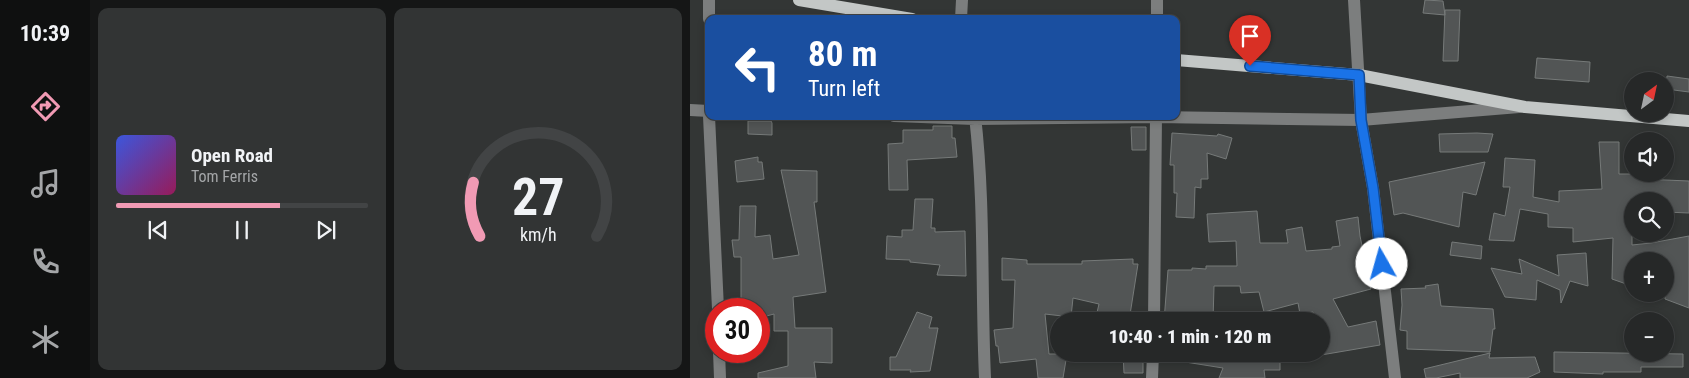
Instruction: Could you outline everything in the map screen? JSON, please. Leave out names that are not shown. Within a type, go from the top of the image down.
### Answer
[{"type":"main road","points":[[799,0],[888,15]]},
{"type":"main road","points":[[1180,60],[1359,75],[1525,107],[1689,121]]},
{"type":"street","points":[[709,0],[709,15]]},
{"type":"street","points":[[961,15],[962,0]]},
{"type":"street","points":[[1157,0],[1157,15]]},
{"type":"street","points":[[1354,0],[1361,120],[1373,188],[1394,378]]},
{"type":"street","points":[[1180,117],[1361,120],[1525,107]]},
{"type":"street","points":[[690,110],[705,111]]},
{"type":"street","points":[[709,120],[717,298]]},
{"type":"street","points":[[975,120],[982,207],[982,318],[985,378]]},
{"type":"street","points":[[1154,312],[1156,120]]},
{"type":"street","points":[[1152,378],[1153,362]]},
{"type":"street","points":[[719,363],[720,378]]},
{"type":"building","points":[[1425,0],[1443,1],[1445,15],[1423,13]]},
{"type":"building","points":[[1445,10],[1460,10],[1458,61],[1443,61]]},
{"type":"building","points":[[1537,58],[1590,62],[1589,82],[1535,78]]},
{"type":"building","points":[[1674,77],[1689,79],[1689,92],[1674,90]]},
{"type":"building","points":[[748,121],[771,121],[772,135],[748,134]]},
{"type":"building","points":[[933,126],[952,126],[952,138],[955,138],[957,157],[907,160],[908,190],[889,190],[888,144],[903,143],[903,130],[933,130]]},
{"type":"building","points":[[1131,127],[1146,127],[1146,150],[1132,150]]},
{"type":"building","points":[[1172,133],[1217,136],[1218,134],[1232,138],[1226,159],[1207,153],[1208,179],[1201,179],[1201,188],[1195,187],[1194,218],[1176,217],[1177,193],[1174,193],[1174,165],[1170,165]]},
{"type":"building","points":[[1439,134],[1493,134],[1488,152],[1440,152]]},
{"type":"building","points":[[1599,142],[1619,142],[1619,174],[1624,174],[1624,182],[1689,181],[1689,213],[1674,212],[1674,192],[1624,192],[1624,242],[1632,242],[1632,245],[1674,242],[1674,239],[1689,236],[1689,308],[1673,302],[1674,252],[1624,252],[1624,283],[1612,279],[1613,238],[1573,242],[1573,228],[1548,227],[1548,214],[1520,209],[1514,241],[1489,240],[1494,213],[1505,216],[1510,187],[1503,187],[1505,158],[1535,160],[1533,197],[1559,202],[1559,191],[1602,189]]},
{"type":"building","points":[[758,157],[758,162],[762,162],[764,179],[737,182],[735,161]]},
{"type":"building","points":[[1485,162],[1476,195],[1463,192],[1459,227],[1403,213],[1394,215],[1389,182]]},
{"type":"building","points":[[781,170],[817,171],[817,202],[814,202],[826,292],[793,297],[795,328],[832,328],[832,363],[814,362],[816,378],[758,378],[758,373],[788,366],[788,331],[774,331],[774,314],[770,315],[770,298],[741,298],[741,257],[734,257],[732,240],[739,240],[740,206],[756,206],[755,237],[770,235],[773,259],[799,255]]},
{"type":"building","points":[[915,199],[933,199],[931,228],[935,228],[935,232],[965,231],[966,276],[937,275],[940,265],[910,262],[910,260],[886,259],[887,236],[902,237],[902,230],[913,230]]},
{"type":"building","points":[[1257,211],[1260,243],[1288,243],[1286,230],[1302,227],[1306,251],[1332,249],[1332,247],[1340,246],[1336,221],[1358,217],[1371,289],[1333,299],[1348,327],[1376,321],[1380,345],[1330,353],[1330,312],[1300,312],[1298,303],[1264,312],[1259,292],[1241,293],[1240,286],[1214,286],[1213,312],[1165,312],[1168,270],[1206,269],[1206,266],[1237,266],[1236,241],[1209,242],[1207,214]]},
{"type":"building","points":[[1452,242],[1482,246],[1481,259],[1450,255]]},
{"type":"building","points":[[1586,253],[1588,286],[1570,281],[1561,303],[1560,290],[1537,280],[1536,300],[1505,297],[1491,268],[1522,274],[1519,259],[1559,276],[1557,255]]},
{"type":"building","points":[[1002,258],[1027,260],[1027,264],[1082,264],[1082,261],[1133,259],[1133,264],[1138,264],[1130,312],[1097,312],[1099,304],[1073,298],[1072,312],[1050,312],[1050,315],[1045,314],[1050,362],[1066,362],[1063,378],[1038,378],[1036,359],[1000,363],[994,330],[1013,328],[1015,280],[1002,280]]},
{"type":"building","points":[[1438,284],[1441,306],[1493,309],[1495,329],[1493,329],[1490,352],[1407,349],[1407,331],[1400,330],[1401,289],[1426,288],[1425,286]]},
{"type":"building","points":[[917,312],[932,317],[929,328],[938,328],[930,371],[890,370],[890,357],[896,357]]},
{"type":"building","points":[[1554,352],[1624,353],[1624,362],[1674,362],[1674,354],[1683,354],[1683,367],[1641,367],[1641,372],[1603,372],[1603,374],[1554,372]]},
{"type":"building","points":[[1490,353],[1489,358],[1535,357],[1540,372],[1527,378],[1460,378],[1460,373],[1426,378],[1424,369]]},
{"type":"building","points":[[1123,362],[1143,362],[1143,373],[1124,373]]},
{"type":"building","points":[[1185,362],[1280,362],[1280,370],[1264,370],[1265,378],[1219,378],[1223,368]]},
{"type":"route","points":[[1250,66],[1359,75],[1361,120],[1373,188],[1382,264]]}]
